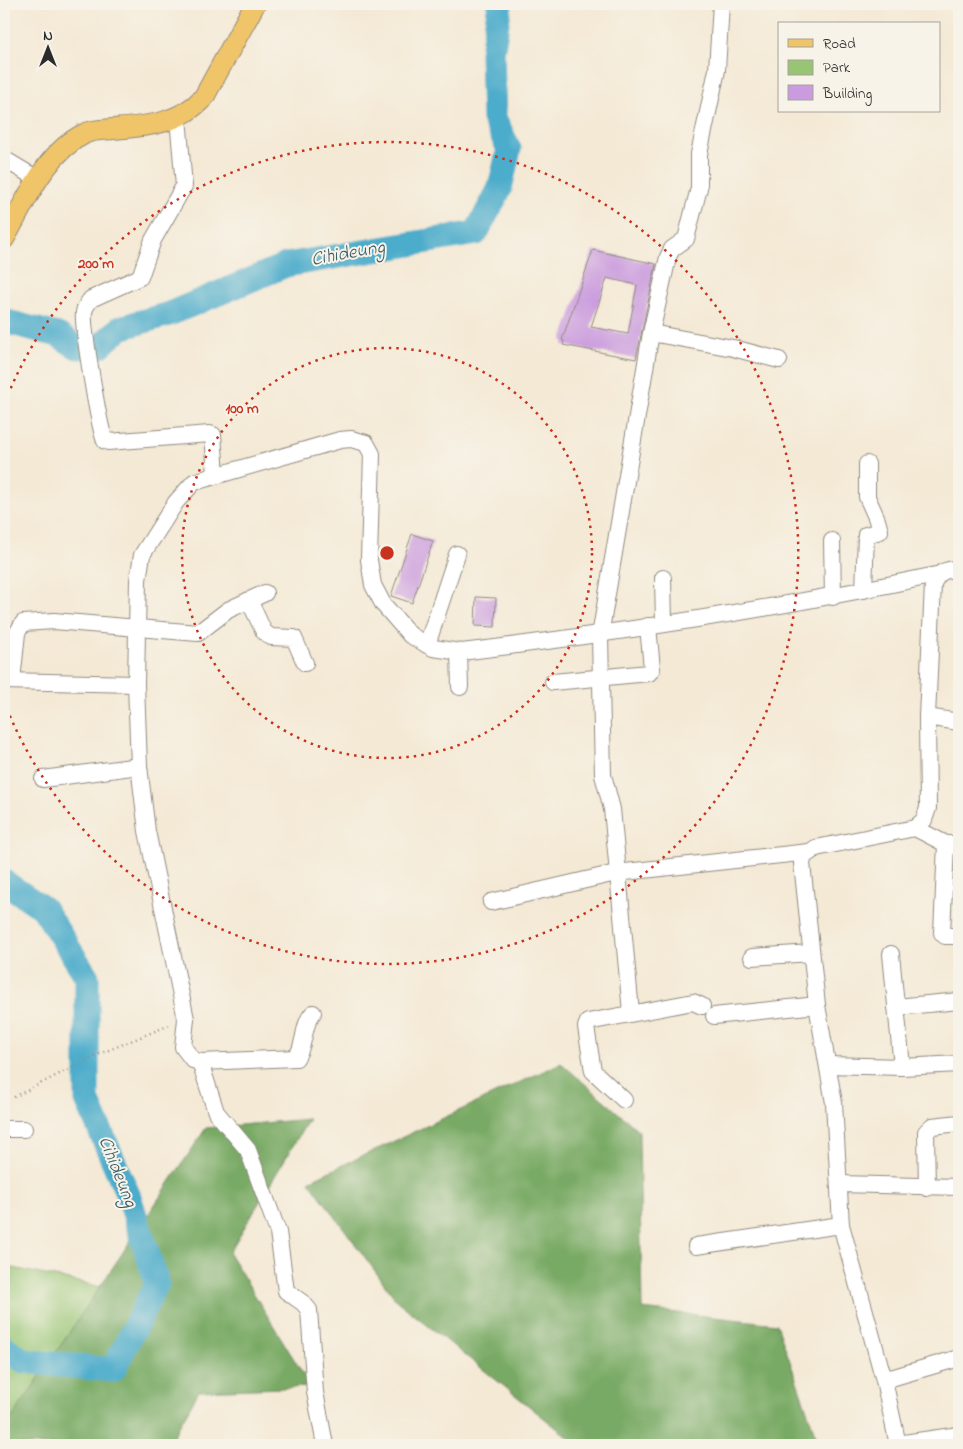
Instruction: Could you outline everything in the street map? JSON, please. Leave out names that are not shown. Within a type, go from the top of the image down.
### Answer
[{"type":"main road","points":[[4,239],[39,180],[64,149],[86,133],[149,126],[178,118],[188,112],[204,97],[255,4]]},
{"type":"street","points":[[631,1012],[616,873],[611,804],[603,775],[599,676],[600,636],[651,333],[668,257],[672,249],[686,239],[699,188],[699,154],[717,70],[721,4]]},
{"type":"street","points":[[178,118],[184,176],[182,191],[153,240],[140,277],[92,299],[86,304],[84,316],[92,374],[105,440],[108,442],[210,434],[212,435],[216,474]]},
{"type":"street","points":[[4,159],[39,180]]},
{"type":"street","points":[[651,333],[733,348],[779,360]]},
{"type":"street","points":[[313,1013],[308,1018],[300,1051],[296,1058],[200,1062],[193,1060],[183,1047],[186,1019],[147,832],[139,766],[136,684],[138,580],[142,556],[185,491],[194,482],[216,474],[340,440],[351,439],[366,443],[372,454],[369,560],[373,585],[383,604],[401,625],[426,645],[446,651],[460,652],[600,636],[656,624],[833,597],[936,576],[944,571],[959,568]]},
{"type":"street","points":[[864,590],[866,536],[880,531],[867,497],[867,464]]},
{"type":"street","points":[[832,541],[833,597]]},
{"type":"street","points":[[426,645],[457,554]]},
{"type":"street","points":[[936,576],[932,594],[927,716],[928,808],[924,820],[915,828],[816,848],[804,856],[802,872],[816,1005],[828,1065],[836,1124],[838,1184],[842,1225],[884,1380],[898,1445],[959,1436]]},
{"type":"street","points":[[553,682],[651,671],[662,578]]},
{"type":"street","points":[[136,684],[8,681],[16,633],[23,623],[54,621],[198,633],[228,610],[265,593]]},
{"type":"street","points":[[249,600],[264,632],[271,637],[294,638],[305,663]]},
{"type":"street","points":[[460,652],[460,686]]},
{"type":"street","points":[[927,716],[959,722]]},
{"type":"street","points":[[43,778],[139,766]]},
{"type":"street","points":[[915,828],[953,844],[942,933],[945,936],[959,936]]},
{"type":"street","points":[[492,902],[616,873],[809,852]]},
{"type":"street","points":[[752,957],[811,953]]},
{"type":"street","points":[[891,954],[902,1067]]},
{"type":"street","points":[[896,1007],[959,1001]]},
{"type":"street","points":[[624,1100],[593,1071],[586,1024],[589,1021],[695,1002],[708,1011],[816,1005]]},
{"type":"street","points":[[200,1062],[216,1112],[248,1150],[278,1232],[286,1291],[303,1302],[309,1310],[316,1392],[325,1445]]},
{"type":"street","points":[[828,1065],[902,1067],[959,1064]]},
{"type":"street","points":[[927,1188],[926,1132],[932,1126],[959,1123]]},
{"type":"street","points":[[4,1129],[24,1129]]},
{"type":"street","points":[[838,1184],[927,1188],[959,1187]]},
{"type":"street","points":[[696,1246],[842,1225]]},
{"type":"street","points":[[884,1380],[959,1358]]},
{"type":"path","points":[[14,1097],[99,1054],[186,1019]]},
{"type":"green space","points":[[561,1063],[639,1131],[642,1309],[777,1324],[819,1445],[578,1445],[397,1301],[309,1181]]},
{"type":"green space","points":[[309,1119],[229,1253],[311,1387],[199,1391],[168,1445],[4,1445],[4,1430],[206,1128]]},
{"type":"green space","points":[[4,1266],[147,1297],[4,1445]]},
{"type":"building","points":[[593,250],[656,264],[636,359],[563,345],[564,341],[562,340]],"holes":[[[607,278],[637,285],[628,334],[591,327]]]},
{"type":"building","points":[[412,534],[433,541],[412,603],[391,596]]},
{"type":"building","points":[[476,597],[496,598],[495,627],[475,626]]},
{"type":"waterway","name":"Cihideung","points":[[4,321],[58,335],[77,347],[100,346],[120,328],[169,314],[286,265],[476,233],[500,188],[509,149],[494,118],[492,53],[500,4]]},
{"type":"waterway","name":"Cihideung","points":[[4,882],[43,908],[87,977],[87,1100],[129,1197],[157,1283],[113,1370],[24,1361],[4,1347]]}]
